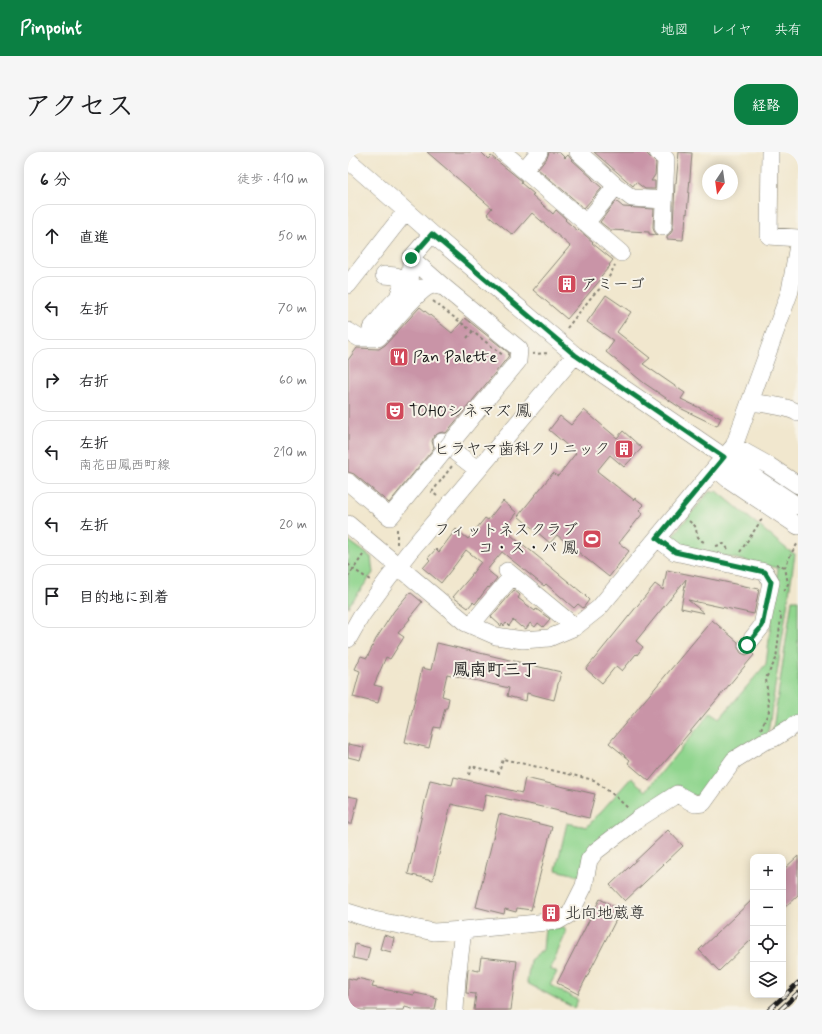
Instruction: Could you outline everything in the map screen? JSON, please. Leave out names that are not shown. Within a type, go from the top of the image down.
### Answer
[{"type":"street","points":[[503,152],[621,253]]},
{"type":"street","points":[[524,170],[539,152]]},
{"type":"street","points":[[578,152],[616,186],[632,198],[664,200]]},
{"type":"street","points":[[658,152],[666,159],[663,227]]},
{"type":"street","points":[[770,152],[769,236],[798,238]]},
{"type":"street","points":[[348,160],[432,234],[575,355],[744,471],[798,506]]},
{"type":"street","points":[[586,223],[616,186]]},
{"type":"street","points":[[348,285],[406,211]]},
{"type":"street","points":[[411,292],[411,258],[432,234]]},
{"type":"street","points":[[348,524],[471,625],[496,636],[523,640],[549,638],[575,627],[599,608],[724,457],[750,402],[790,291],[798,245]]},
{"type":"street","points":[[348,482],[390,517],[518,361],[519,349],[411,258]]},
{"type":"street","points":[[348,331],[359,338],[378,338],[415,297],[396,276],[384,275]]},
{"type":"street","points":[[371,330],[411,292],[437,285],[445,288]]},
{"type":"street","points":[[348,639],[361,616],[398,566],[575,355]]},
{"type":"street","points":[[750,402],[784,408],[795,411],[798,414]]},
{"type":"street","points":[[442,442],[478,470]]},
{"type":"street","points":[[724,457],[768,465],[798,486]]},
{"type":"street","points":[[724,457],[728,479],[798,526]]},
{"type":"street","points":[[657,538],[675,552],[765,572],[771,582],[762,626],[747,645]]},
{"type":"street","points":[[471,625],[510,573],[575,627]]},
{"type":"street","points":[[348,912],[374,920],[434,932],[558,921],[570,914],[584,886],[589,860],[596,851],[638,819],[676,794],[695,804],[703,803],[734,760],[798,723]]},
{"type":"street","points":[[455,1010],[462,930]]},
{"type":"path","points":[[567,328],[593,294],[602,287],[608,279],[621,253]]},
{"type":"path","points":[[468,338],[472,332]]},
{"type":"path","points":[[440,498],[432,492],[444,476]]},
{"type":"path","points":[[742,556],[738,554],[765,515]]},
{"type":"path","points":[[687,519],[694,526],[698,537],[709,545]]},
{"type":"path","points":[[782,597],[788,584],[785,566],[798,543]]},
{"type":"path","points":[[713,546],[724,544],[729,550]]},
{"type":"path","points":[[348,577],[365,553]]},
{"type":"path","points":[[772,563],[785,566]]},
{"type":"path","points":[[348,564],[373,582]]},
{"type":"path","points":[[763,742],[761,728],[769,711],[766,678],[776,659],[781,617],[780,610]]},
{"type":"path","points":[[469,775],[471,766],[499,773],[502,759],[594,780],[615,796],[638,819]]},
{"type":"green space","points":[[717,491],[788,550],[795,554],[768,733],[700,796],[689,795],[677,785],[592,846],[580,876],[556,870],[567,823],[587,827],[631,778],[646,791],[711,712],[720,718],[766,664],[778,568],[679,546],[670,539],[709,492]]},
{"type":"green space","points":[[348,540],[371,557],[373,573],[348,607]]},
{"type":"green space","points":[[792,600],[798,600],[798,720],[772,736]]},
{"type":"green space","points":[[564,927],[566,933],[550,969],[557,972],[550,985],[578,1000],[574,1008],[527,983],[530,960],[543,950],[545,928]]},
{"type":"building","points":[[427,152],[481,152],[488,159],[491,156],[522,181],[521,183],[534,194],[532,195],[553,214],[556,210],[566,219],[565,220],[578,231],[579,230],[613,260],[601,276],[602,278],[567,319],[533,290],[570,246],[532,213],[513,235],[487,214],[492,208]]},
{"type":"building","points":[[549,152],[559,152],[565,158],[568,155],[602,188],[584,208],[538,169],[547,158]]},
{"type":"building","points":[[594,152],[645,152],[656,163],[655,175],[651,181],[655,181],[655,189],[645,189],[636,182],[633,186]]},
{"type":"building","points":[[679,152],[692,153],[687,214],[686,213],[683,240],[667,239],[667,236],[671,233],[673,227],[675,183]]},
{"type":"building","points":[[616,201],[623,207],[654,209],[653,227],[657,235],[649,234],[649,232],[610,230],[600,222]]},
{"type":"building","points":[[606,295],[631,312],[617,332],[650,358],[643,364],[685,393],[681,399],[721,418],[717,426],[682,409],[644,383],[606,352],[614,341],[587,322]]},
{"type":"building","points":[[420,307],[452,333],[465,318],[509,353],[508,357],[446,433],[439,433],[434,436],[432,441],[434,448],[389,503],[354,474],[348,472],[348,360],[357,348],[379,349],[385,345]]},
{"type":"building","points":[[584,410],[617,438],[623,431],[642,448],[624,467],[610,455],[597,471],[634,500],[635,498],[644,505],[639,510],[643,513],[619,543],[629,551],[609,577],[557,535],[550,543],[518,516],[553,473],[558,476],[576,453],[549,430],[560,416],[571,425]]},
{"type":"building","points":[[503,501],[517,513],[504,529],[586,596],[589,600],[583,608],[578,604],[574,608],[546,584],[544,586],[502,552],[487,570],[497,578],[475,604],[473,602],[468,608],[453,597],[481,562],[466,550],[441,583],[423,568],[430,560],[428,558],[436,549],[439,552],[456,529],[468,539],[485,518],[488,520]]},
{"type":"building","points":[[667,570],[759,589],[754,614],[688,600],[704,613],[681,608],[686,579],[636,641],[643,647],[637,655],[636,654],[622,671],[616,666],[602,683],[586,669],[655,584],[663,590]]},
{"type":"building","points":[[514,590],[520,595],[518,598],[535,611],[536,609],[550,619],[543,627],[538,623],[535,627],[530,623],[526,629],[522,626],[521,627],[513,620],[509,626],[506,623],[504,626],[502,624],[501,626],[491,617]]},
{"type":"building","points":[[410,592],[422,602],[398,633],[404,637],[390,659],[386,657],[374,685],[382,687],[378,703],[353,697],[360,671],[355,669],[361,656],[367,658],[376,639],[394,611]]},
{"type":"building","points":[[712,620],[738,642],[738,648],[741,653],[746,655],[752,653],[754,655],[649,781],[628,763],[630,760],[609,743]]},
{"type":"building","points":[[437,643],[561,672],[554,700],[527,693],[526,701],[507,696],[509,688],[447,674],[442,696],[449,698],[447,708],[445,708],[440,728],[434,727],[429,748],[405,742],[422,668],[431,670]]},
{"type":"building","points":[[348,744],[364,747],[360,760],[348,757]]},
{"type":"building","points":[[454,777],[522,793],[525,778],[595,794],[589,818],[486,794],[482,811],[451,804],[433,880],[408,874],[430,780],[452,785]]},
{"type":"building","points":[[348,796],[358,798],[352,824],[348,824]]},
{"type":"building","points":[[499,814],[552,827],[531,910],[517,908],[516,912],[505,909],[504,914],[476,907]]},
{"type":"building","points":[[668,830],[683,846],[625,901],[610,885]]},
{"type":"building","points":[[798,856],[798,895],[786,906],[786,890],[786,867]]},
{"type":"building","points":[[600,899],[621,910],[578,994],[557,983]]},
{"type":"building","points":[[750,902],[750,941],[719,971],[699,950]]},
{"type":"building","points":[[384,935],[394,938],[391,952],[380,949]]},
{"type":"building","points":[[355,944],[370,948],[367,961],[353,958]]},
{"type":"building","points":[[481,957],[517,961],[511,1010],[474,1010],[476,994],[466,993],[468,969],[479,971]]},
{"type":"building","points":[[348,978],[356,980],[357,978],[374,982],[372,987],[414,995],[415,993],[434,997],[437,999],[435,1010],[416,1010],[405,1007],[404,1010],[348,1010]]},
{"type":"railway","points":[[769,1010],[798,983]]},
{"type":"railway","points":[[780,1010],[798,993]]},
{"type":"place","name":"アミーゴ","points":[[567,284]]},
{"type":"place","name":"Pan Palette","points":[[399,357]]},
{"type":"place","name":"TOHOシネマズ 鳳","points":[[395,411]]},
{"type":"place","name":"ヒラヤマ歯科クリニック","points":[[624,449]]},
{"type":"place","name":"フィットネスクラブ コ・ス・パ 鳳","points":[[592,539]]},
{"type":"place","name":"北向地蔵尊","points":[[551,913]]},
{"type":"district","name":"鳳南町三丁","points":[[495,670]]},
{"type":"route","points":[[411,258],[432,234],[575,355],[724,457],[657,538],[675,552],[765,572],[771,582],[762,626],[747,645]]}]
